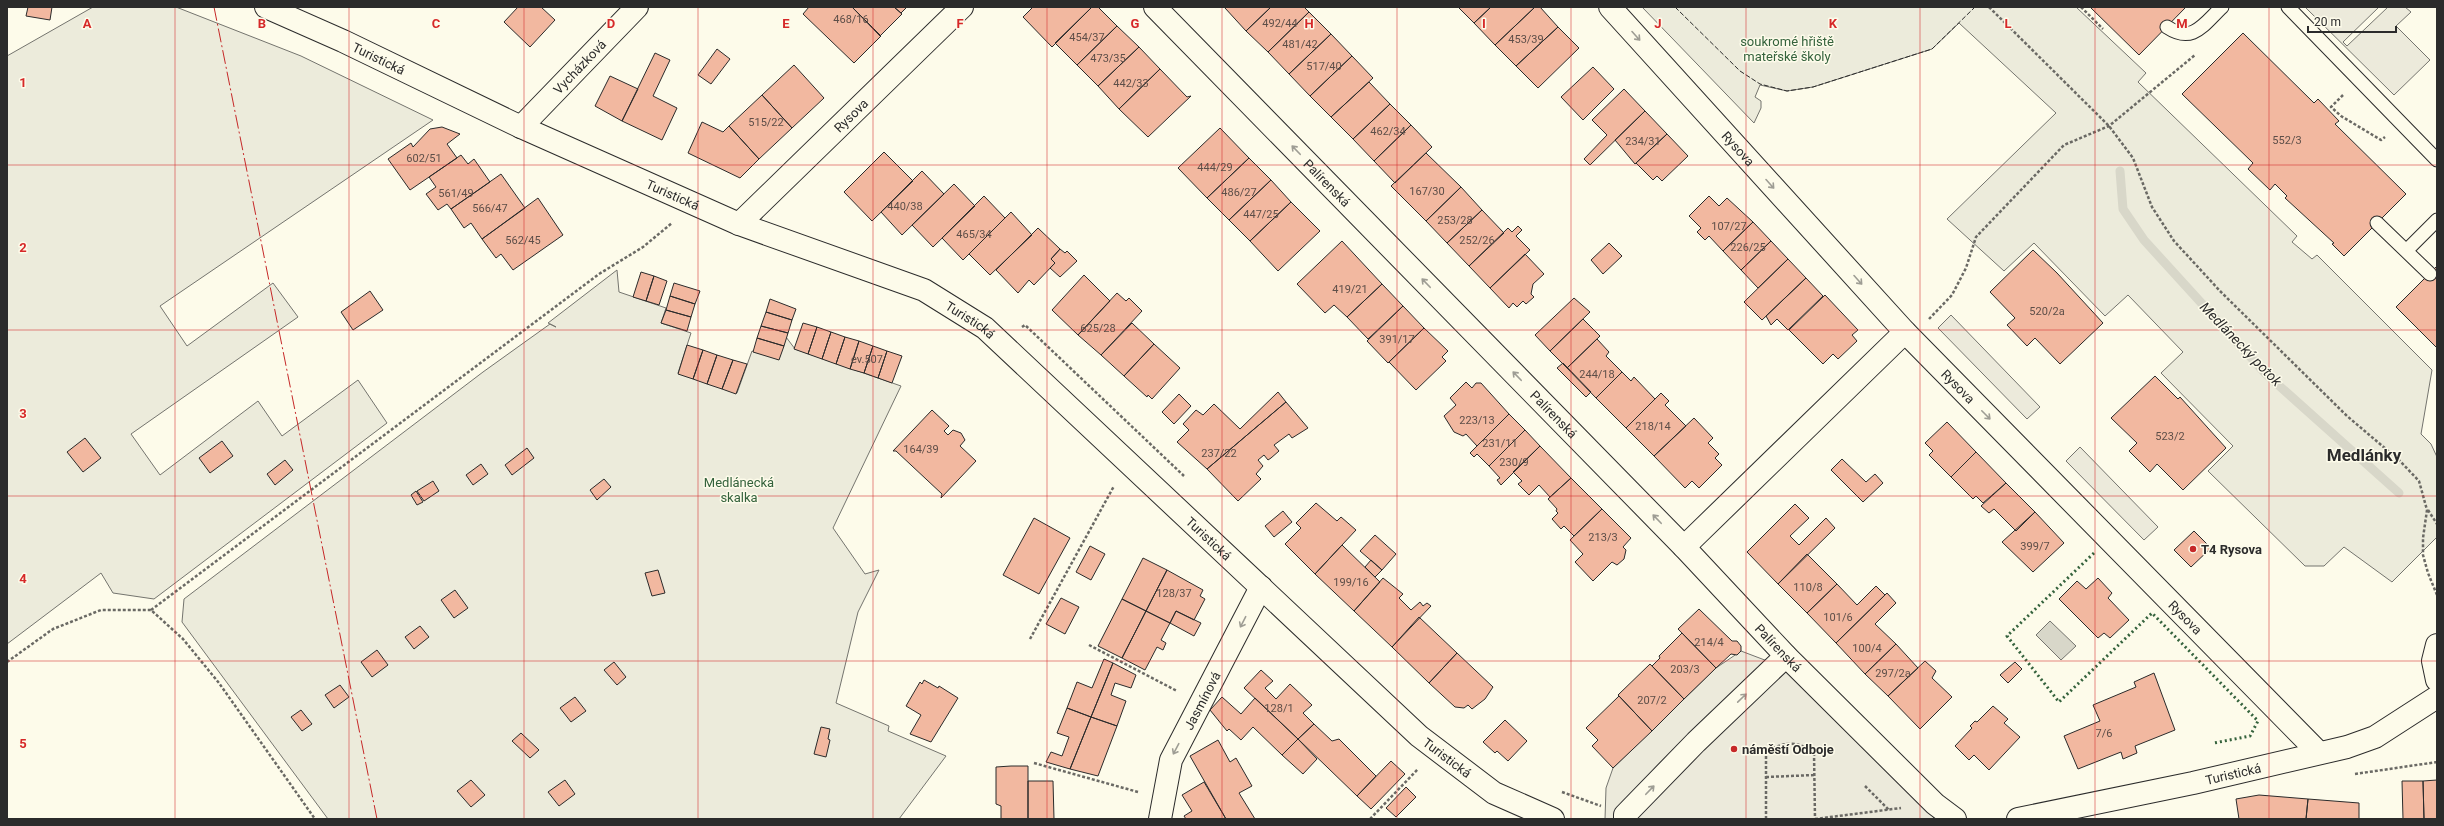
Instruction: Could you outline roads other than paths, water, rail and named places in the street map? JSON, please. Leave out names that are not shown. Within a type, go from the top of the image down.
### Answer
[{"type":"street","name":"Turistická","points":[[266,7],[344,41],[521,127],[696,203],[739,224],[924,290],[986,328],[1419,736],[1494,793],[1553,819]]},
{"type":"street","name":"Vycházková","points":[[521,127],[637,7]]},
{"type":"street","name":"Rysova","points":[[739,224],[962,7]]},
{"type":"street","name":"Palírenská","points":[[1155,7],[1684,547],[1786,656],[1935,804],[1955,819]]},
{"type":"street","name":"Rysova","points":[[1610,7],[1908,335],[2320,753]]},
{"type":"street","points":[[1684,547],[1908,335]]},
{"type":"street","name":"Jasmínová","points":[[1162,809],[1171,760],[1261,587]]},
{"type":"street","points":[[2437,645],[2433,661],[2437,680]]},
{"type":"street","points":[[1625,819],[1625,815],[1696,742],[1786,656]]},
{"type":"street","name":"Turistická","points":[[2018,819],[2193,783],[2347,747],[2375,737],[2437,697]]},
{"type":"lane","points":[[2167,27],[2179,34],[2193,34],[2222,7]]},
{"type":"lane","points":[[2288,7],[2401,121],[2437,160]]},
{"type":"lane","points":[[2406,251],[2437,220]]},
{"type":"lane","points":[[2377,223],[2430,274]]},
{"type":"waterway","name":"Medlánecký potok","points":[[2120,171],[2123,209],[2144,240],[2266,374],[2399,493]]},
{"type":"place","name":"T4 Rysova","points":[[2193,549]]},
{"type":"place","name":"náměstí Odboje","points":[[1734,749]]},
{"type":"district","name":"Medlánky","points":[[2364,455]]},
{"type":"park label","name":"soukromé hřiště mateřské školy","points":[[1787,48]]},
{"type":"park label","name":"Medlánecká skalka","points":[[739,490]]}]
